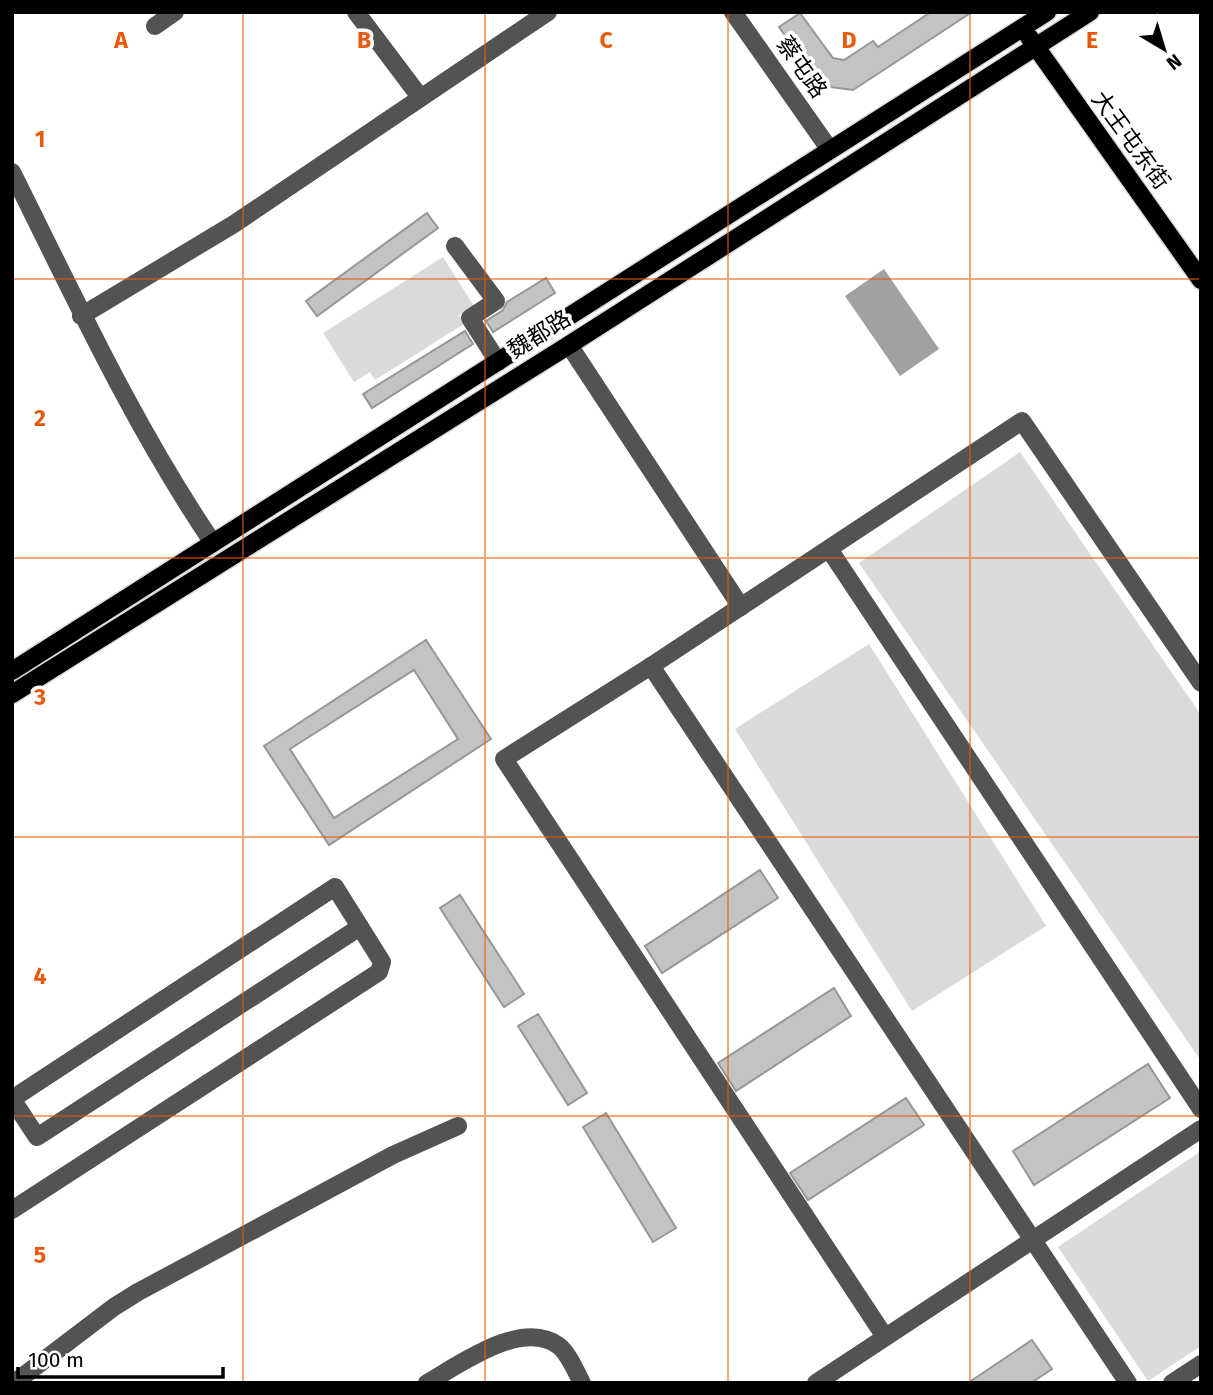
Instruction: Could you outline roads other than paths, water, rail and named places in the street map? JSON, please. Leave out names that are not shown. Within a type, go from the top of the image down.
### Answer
[{"type":"main road","name":"魏都路","points":[[12,694],[569,345],[1090,12]]},
{"type":"main road","name":"魏都路","points":[[12,671],[1046,13]]},
{"type":"main road","name":"大王屯东街","points":[[1023,28],[1201,280]]},
{"type":"street","points":[[155,26],[175,12]]},
{"type":"street","points":[[356,12],[421,97]]},
{"type":"street","points":[[81,316],[234,223],[548,12]]},
{"type":"street","name":"蔡屯路","points":[[733,12],[830,150]]},
{"type":"street","points":[[12,172],[81,316],[178,492],[214,543]]},
{"type":"street","points":[[455,246],[496,301],[470,318],[498,362]]},
{"type":"street","points":[[569,345],[740,607]]},
{"type":"street","points":[[886,1337],[504,759],[651,666],[1022,421],[1201,683]]},
{"type":"street","points":[[829,549],[1201,1109]]},
{"type":"street","points":[[651,666],[1128,1383]]},
{"type":"street","points":[[12,1210],[379,972],[382,962],[335,887],[12,1099],[37,1137],[360,927]]},
{"type":"street","points":[[14,1383],[114,1307],[138,1292],[393,1155],[458,1126]]},
{"type":"street","points":[[816,1383],[1201,1129]]},
{"type":"street","points":[[427,1383],[502,1342],[527,1338],[541,1339],[561,1347],[582,1383]]},
{"type":"street","points":[[1171,1383],[1201,1364]]}]
